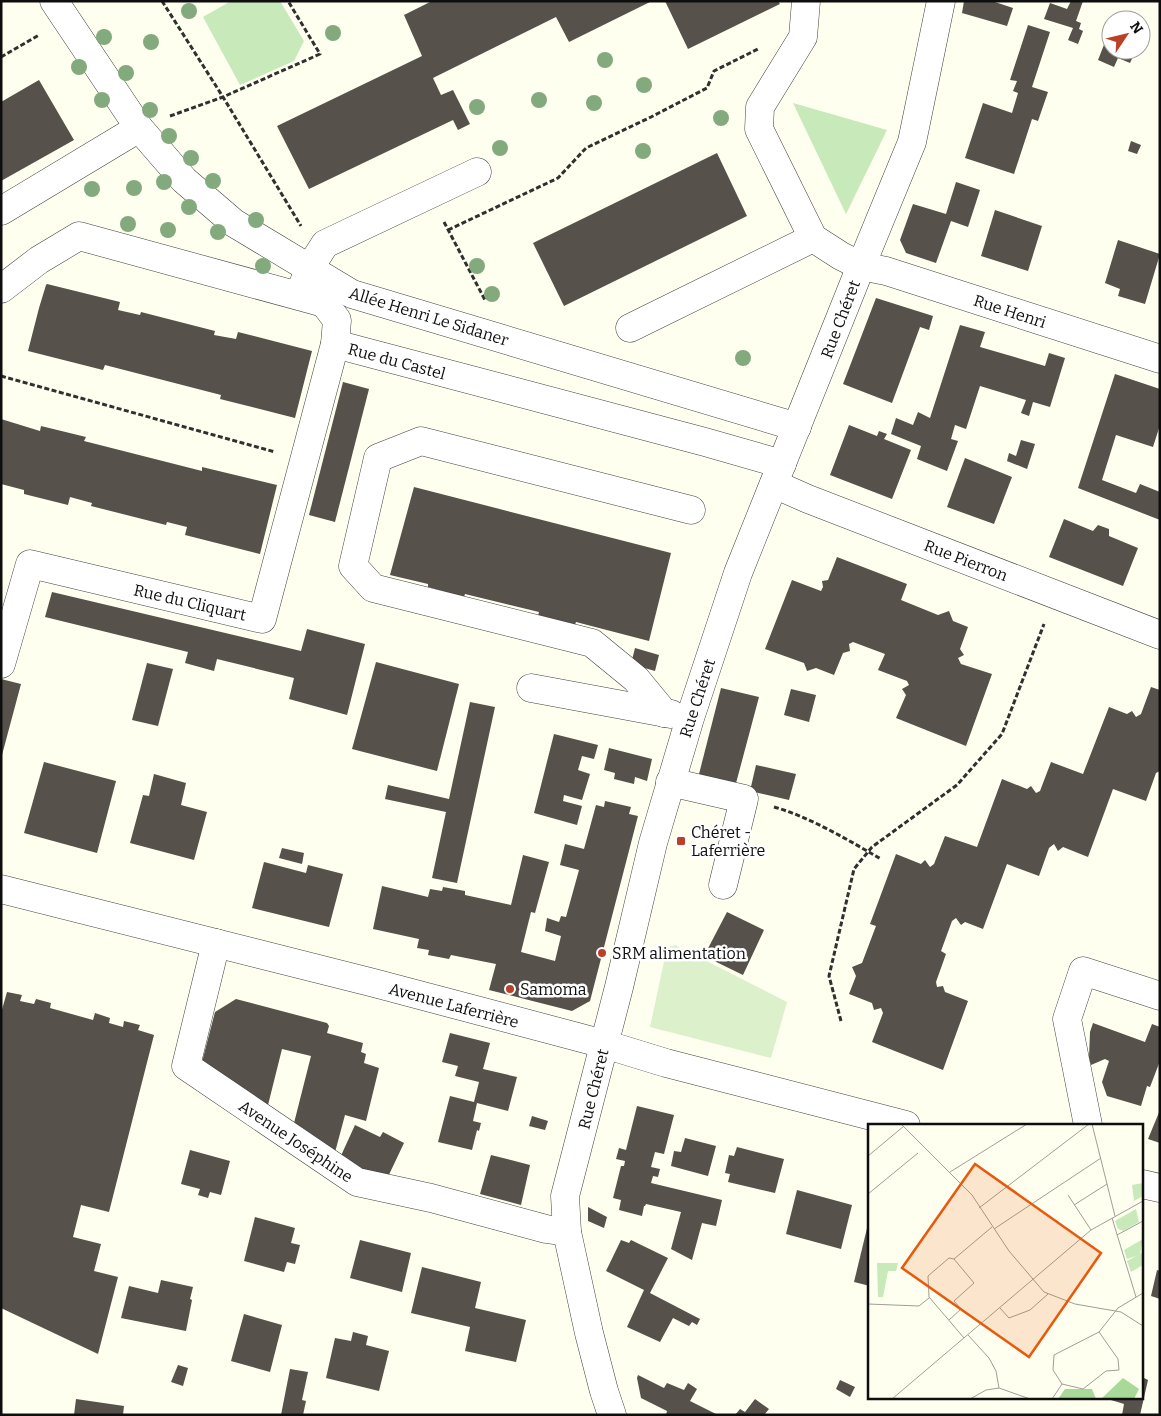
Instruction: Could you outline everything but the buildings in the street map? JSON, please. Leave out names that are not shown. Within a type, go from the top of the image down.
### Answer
[{"type":"street","points":[[630,328],[813,238],[759,129],[760,107],[803,38],[806,1]]},
{"type":"street","name":"Rue Chéret","points":[[612,1415],[592,1343],[567,1232],[565,1196],[670,782],[677,715],[738,573],[860,266],[912,142],[941,1]]},
{"type":"street","name":"Allée Henri Le Sidaner","points":[[60,10],[139,128],[184,180],[234,223],[352,294],[797,427]]},
{"type":"street","points":[[1,211],[139,128]]},
{"type":"street","points":[[299,296],[309,268],[325,244],[477,172]]},
{"type":"street","name":"Rue du Castel","points":[[1,289],[39,260],[79,236],[324,303],[337,320],[335,344],[705,442],[778,474]]},
{"type":"street","name":"Rue Henri","points":[[813,238],[860,266],[886,271],[1160,359]]},
{"type":"street","name":"Rue du Cliquart","points":[[1,664],[30,564],[262,619],[335,344]]},
{"type":"street","points":[[677,715],[592,643],[373,588],[353,566],[378,458],[421,441],[691,510]]},
{"type":"street","name":"Rue Pierron","points":[[778,474],[808,499],[1160,635]]},
{"type":"street","points":[[531,688],[677,715]]},
{"type":"street","points":[[670,782],[744,799],[722,885]]},
{"type":"street","name":"Avenue Laferrière","points":[[1,889],[374,983],[604,1044],[666,1063],[902,1124]]},
{"type":"street","name":"Avenue Joséphine","points":[[216,943],[186,1066],[358,1182],[431,1198],[546,1229],[567,1232]]},
{"type":"street","points":[[1088,1124],[1067,1019],[1084,970],[1160,996]]},
{"type":"street","points":[[1144,1184],[1160,1188]]},
{"type":"path","points":[[162,1],[304,230],[325,244]]},
{"type":"path","points":[[139,128],[223,97],[320,54],[288,1]]},
{"type":"path","points":[[1,57],[60,10]]},
{"type":"path","points":[[448,230],[558,178],[586,148],[706,88],[714,71],[763,47],[790,59]]},
{"type":"path","points":[[429,194],[507,341]]},
{"type":"path","points":[[1,376],[304,459]]},
{"type":"path","points":[[842,1021],[829,976],[854,869],[872,847],[957,785],[1002,734],[1046,619]]},
{"type":"path","points":[[787,811],[841,836],[881,859]]},
{"type":"green space","points":[[231,1],[280,1],[304,41],[294,61],[240,85],[203,17]]},
{"type":"green space","points":[[793,103],[887,130],[846,214]]},
{"type":"green space","points":[[675,945],[787,1002],[771,1058],[650,1027],[667,948]]},
{"type":"place","name":"Chéret - Laferrière","points":[[681,841]]},
{"type":"place","name":"SRM alimentation","points":[[602,953]]},
{"type":"place","name":"Samoma","points":[[510,989]]}]
